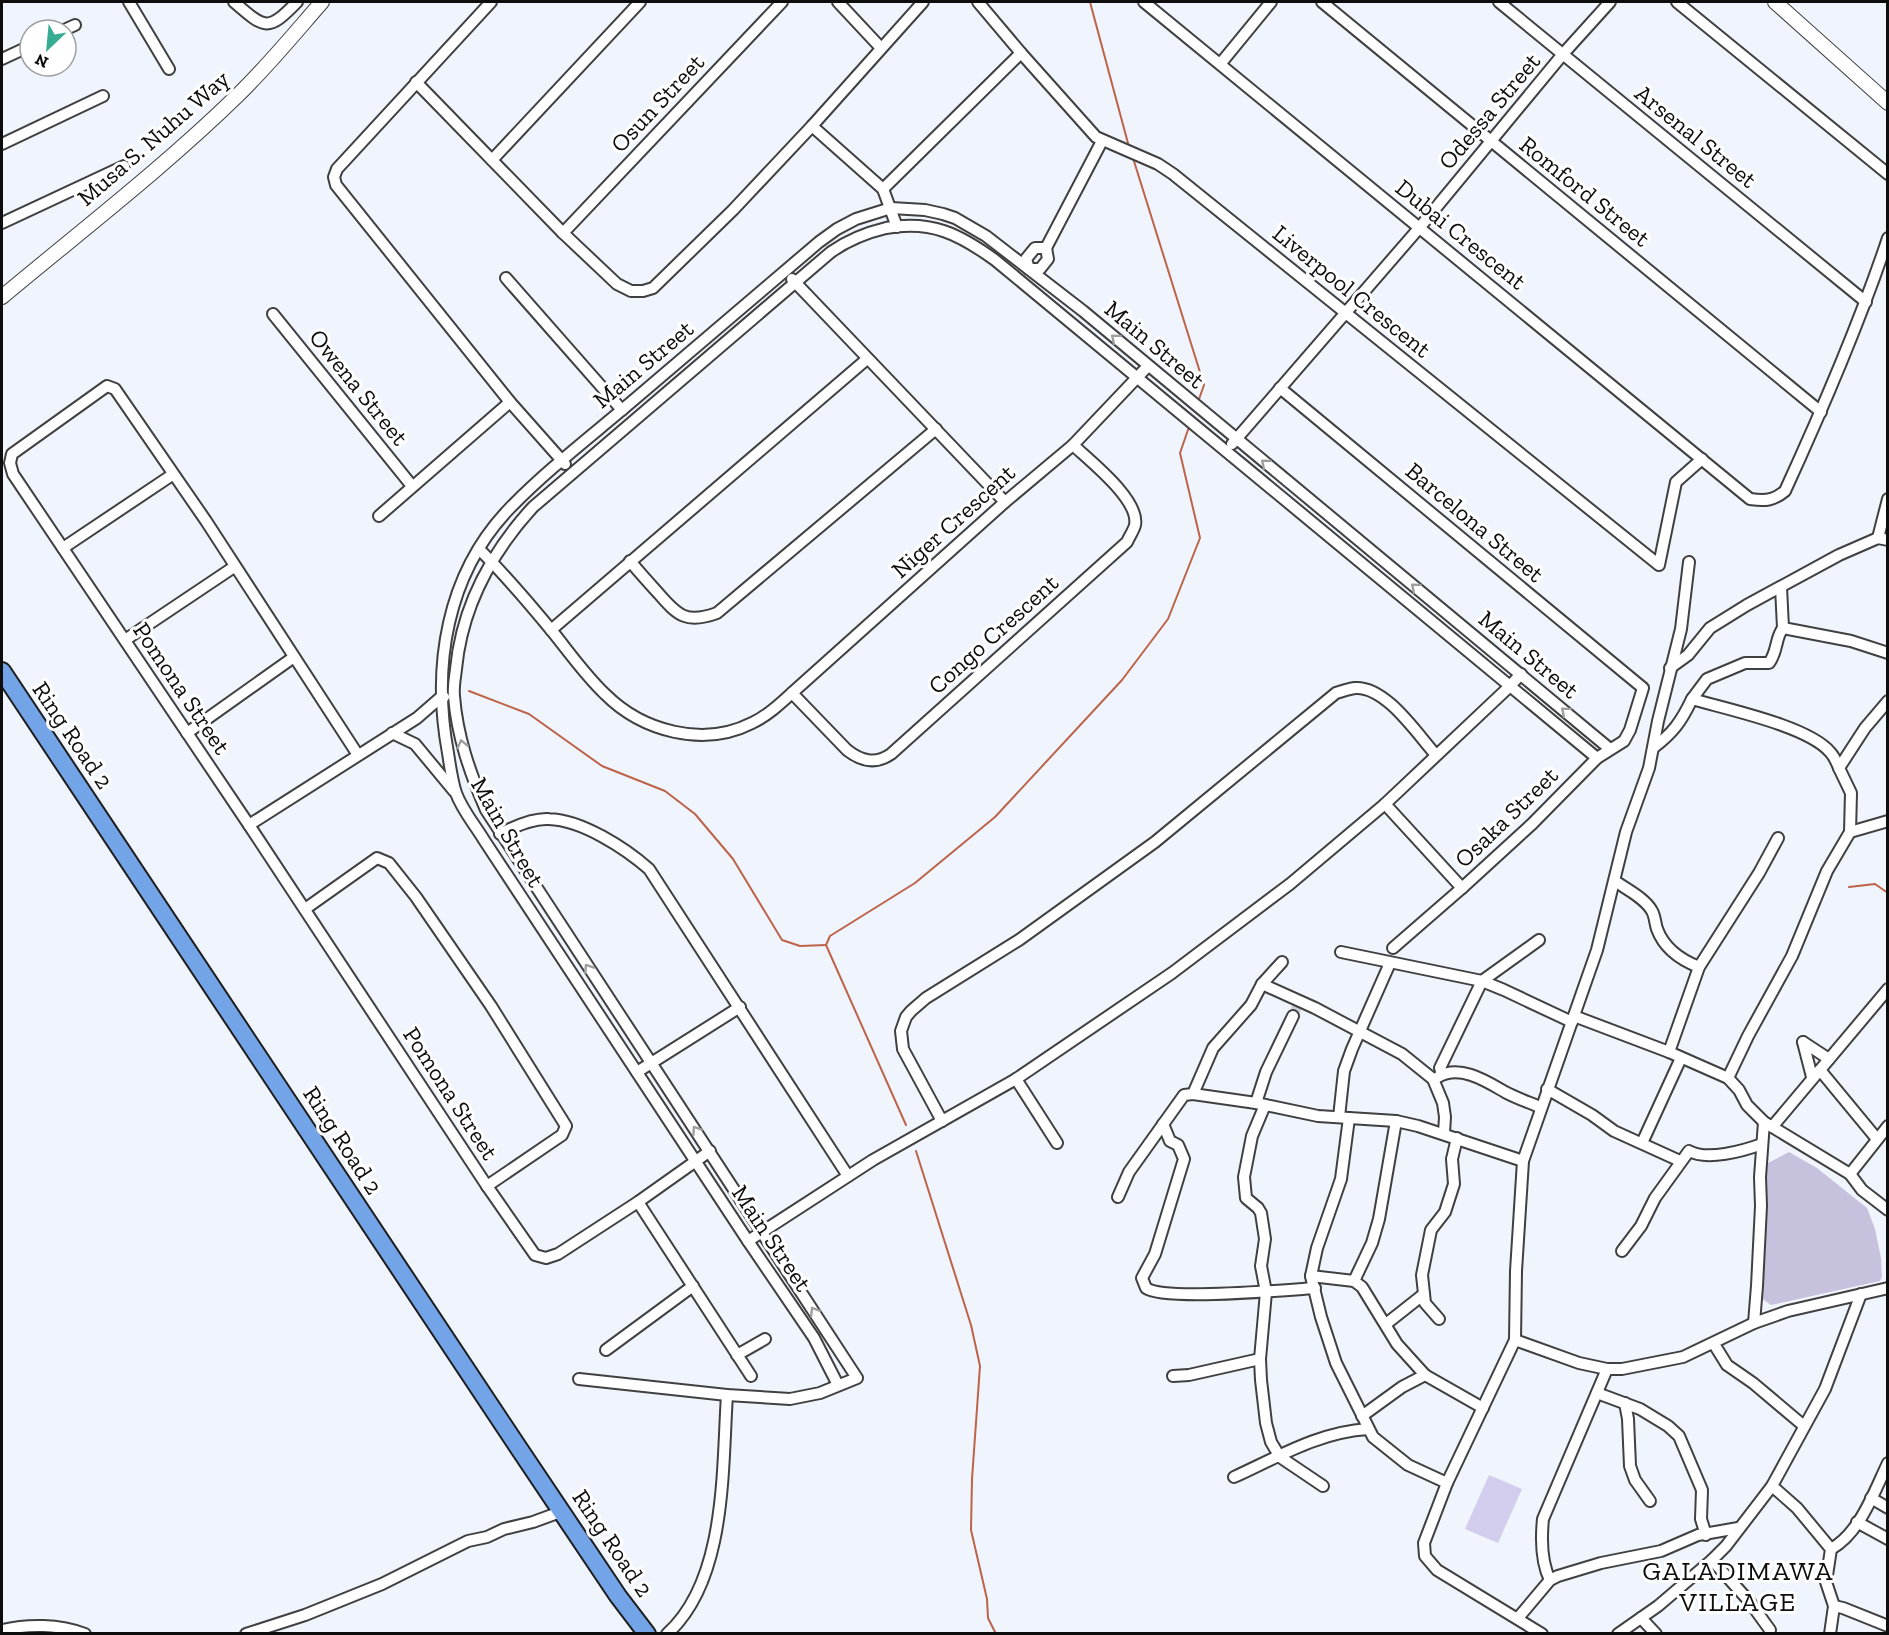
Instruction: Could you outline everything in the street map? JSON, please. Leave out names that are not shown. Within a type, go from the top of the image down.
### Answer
[{"type":"main road","name":"Ring Road 2","points":[[2,671],[618,1596],[647,1634]]},
{"type":"street","points":[[129,2],[169,69]]},
{"type":"street","points":[[234,2],[254,19],[265,24],[278,21],[297,2]]},
{"type":"street","name":"Musa S. Nuhu Way","points":[[2,297],[128,193],[236,97],[322,2]]},
{"type":"street","points":[[491,2],[337,169],[334,177],[336,185],[510,402],[572,473]]},
{"type":"street","points":[[492,160],[640,2]]},
{"type":"street","name":"Osun Street","points":[[563,233],[782,2]]},
{"type":"street","points":[[838,2],[881,48]]},
{"type":"street","points":[[416,82],[563,233],[617,284],[631,291],[643,291],[653,288],[733,210],[812,126],[922,2]]},
{"type":"street","name":"Liverpool Crescent","points":[[978,2],[1090,132],[1102,141],[1165,169],[1659,565],[1676,482],[1702,459]]},
{"type":"street","name":"Dubai Crescent","points":[[1144,2],[1750,499],[1765,501],[1776,498],[1785,491],[1821,412]]},
{"type":"street","points":[[1221,63],[1271,2]]},
{"type":"street","name":"Romford Street","points":[[1322,2],[1821,412]]},
{"type":"street","name":"Arsenal Street","points":[[1499,2],[1866,302]]},
{"type":"street","name":"Odessa Street","points":[[1226,452],[1420,227],[1563,54],[1610,2]]},
{"type":"street","points":[[1677,2],[1887,174]]},
{"type":"street","points":[[1774,2],[1887,103]]},
{"type":"street","points":[[2,59],[18,52]]},
{"type":"street","points":[[883,189],[1021,53]]},
{"type":"street","points":[[2,144],[103,96]]},
{"type":"street","points":[[812,126],[883,189],[897,226]]},
{"type":"street","points":[[1029,269],[1040,269],[1048,259],[1046,248],[1102,141]]},
{"type":"street","points":[[2,223],[124,166]]},
{"type":"street","name":"Main Street","points":[[1597,758],[1137,377],[971,243],[921,225],[897,226],[860,235],[844,243],[795,283],[533,507],[504,541],[479,583],[464,625],[457,658],[454,694],[461,740],[486,810],[857,1378],[838,1385],[814,1338],[695,1161],[456,794],[442,718],[440,698],[442,666],[448,627],[458,592],[479,549],[509,509],[562,460],[837,229],[856,219],[891,208],[925,210],[955,218],[986,236],[1029,269],[1610,749]]},
{"type":"street","points":[[1821,412],[1866,302],[1887,238]]},
{"type":"street","points":[[1029,269],[1026,259],[1035,248],[1046,248]]},
{"type":"street","points":[[1020,281],[1029,269]]},
{"type":"street","points":[[785,271],[1005,502]]},
{"type":"street","points":[[506,278],[621,410]]},
{"type":"street","name":"Owena Street","points":[[273,314],[412,486]]},
{"type":"street","points":[[551,630],[867,359]]},
{"type":"street","name":"Niger Crescent","points":[[479,549],[605,695],[636,719],[665,730],[701,735],[720,734],[752,724],[770,712],[1005,502],[1073,445],[1148,366]]},
{"type":"street","name":"Pomona Street","points":[[358,754],[206,521],[116,389],[107,386],[12,454],[10,468],[13,474],[535,1255],[550,1257],[558,1254],[638,1202],[710,1151]]},
{"type":"street","name":"Barcelona Street","points":[[1280,388],[1643,688]]},
{"type":"street","points":[[380,516],[510,402]]},
{"type":"street","points":[[630,561],[675,612],[691,618],[705,618],[717,613],[936,429]]},
{"type":"street","name":"Congo Crescent","points":[[792,693],[855,756],[874,761],[884,759],[891,754],[1127,542],[1136,524],[1132,507],[1123,494],[1073,445]]},
{"type":"street","points":[[63,548],[172,474]]},
{"type":"street","points":[[1670,668],[1688,656],[1710,628],[1747,605],[1781,588],[1810,569],[1883,539],[1887,499]]},
{"type":"street","points":[[1542,1634],[1447,1577],[1425,1556],[1424,1543],[1447,1483],[1515,1340],[1522,1161],[1597,950],[1626,832],[1649,768],[1670,668],[1681,629],[1689,562]]},
{"type":"street","points":[[125,640],[234,567]]},
{"type":"street","points":[[1653,748],[1669,736],[1707,679],[1745,663],[1769,663],[1775,655],[1779,633],[1784,628],[1781,588]]},
{"type":"street","points":[[1784,628],[1851,641],[1887,653]]},
{"type":"street","points":[[187,733],[294,657]]},
{"type":"street","points":[[748,1241],[848,1176],[1016,1079],[1172,973],[1290,884],[1385,804],[1521,674]]},
{"type":"street","points":[[942,1120],[903,1049],[901,1031],[911,1011],[926,998],[1019,940],[1146,849],[1336,693],[1356,688],[1385,698],[1436,755]]},
{"type":"street","name":"Osaka Street","points":[[1385,804],[1462,888],[1532,824],[1597,758],[1624,741],[1630,730],[1643,688]]},
{"type":"street","points":[[249,825],[417,718],[440,698],[454,694]]},
{"type":"street","points":[[1692,699],[1808,736],[1830,752],[1851,793],[1850,832],[1827,871],[1792,956],[1752,1028],[1728,1078]]},
{"type":"street","points":[[1839,768],[1887,701]]},
{"type":"street","points":[[417,718],[442,718],[457,714]]},
{"type":"street","points":[[392,733],[415,744],[456,794]]},
{"type":"street","points":[[500,834],[538,820],[562,820],[589,830],[649,869],[848,1176]]},
{"type":"street","points":[[1850,832],[1887,821]]},
{"type":"street","points":[[1669,1052],[1699,967],[1759,873],[1778,838]]},
{"type":"street","points":[[304,909],[377,858],[386,860],[416,897],[491,1006],[566,1126],[562,1135],[487,1186]]},
{"type":"street","points":[[1615,881],[1641,899],[1652,911],[1658,931],[1674,952],[1685,961],[1699,967]]},
{"type":"street","points":[[1393,948],[1462,888]]},
{"type":"street","points":[[1444,1133],[1445,1117],[1438,1074],[1482,981],[1539,940]]},
{"type":"street","points":[[1341,952],[1482,981],[1573,1019],[1669,1052],[1728,1078],[1739,1090],[1746,1105],[1768,1125],[1850,1174],[1862,1190],[1887,1210]]},
{"type":"street","points":[[1193,1094],[1213,1048],[1251,1005],[1262,984],[1282,962]]},
{"type":"street","points":[[1390,963],[1344,1071],[1341,1179],[1317,1248],[1311,1276],[1336,1363],[1373,1437],[1408,1465],[1447,1483]]},
{"type":"street","points":[[1262,984],[1297,1008],[1316,1008],[1438,1074],[1467,1074],[1479,1077],[1540,1107]]},
{"type":"street","points":[[1754,1323],[1762,1144],[1768,1125],[1816,1074],[1887,989]]},
{"type":"street","points":[[637,1072],[740,1007]]},
{"type":"street","points":[[1297,1008],[1266,1072],[1244,1177],[1246,1198],[1261,1213],[1265,1239],[1261,1266],[1266,1292],[1260,1359],[1266,1424],[1271,1442],[1280,1457],[1323,1486]]},
{"type":"street","points":[[1829,1059],[1803,1042],[1816,1074],[1878,1139]]},
{"type":"street","points":[[1642,1143],[1681,1058]]},
{"type":"street","points":[[1016,1079],[1057,1143]]},
{"type":"street","points":[[1547,1089],[1592,1114],[1614,1131],[1680,1161]]},
{"type":"street","points":[[1118,1197],[1129,1172],[1184,1095],[1193,1094],[1261,1104],[1318,1116],[1396,1121],[1444,1133],[1522,1161]]},
{"type":"street","points":[[1354,1281],[1372,1243],[1396,1121]]},
{"type":"street","points":[[1163,1124],[1170,1141],[1178,1145],[1184,1159],[1155,1254],[1142,1278],[1143,1284],[1156,1293],[1196,1294],[1315,1288]]},
{"type":"street","points":[[1850,1174],[1887,1125]]},
{"type":"street","points":[[1438,1319],[1427,1307],[1422,1275],[1433,1226],[1445,1212],[1454,1184],[1452,1159],[1456,1138]]},
{"type":"street","points":[[1622,1251],[1641,1226],[1648,1210],[1680,1161],[1689,1151],[1695,1154],[1720,1154],[1749,1149],[1762,1144]]},
{"type":"street","points":[[638,1202],[751,1376]]},
{"type":"street","points":[[776,1283],[790,1274]]},
{"type":"street","points":[[1311,1276],[1354,1281],[1362,1287],[1397,1344],[1425,1375],[1484,1408]]},
{"type":"street","points":[[606,1350],[693,1286]]},
{"type":"street","points":[[1515,1340],[1579,1362],[1607,1369],[1622,1369],[1683,1357],[1714,1344],[1731,1333],[1788,1311],[1887,1288]]},
{"type":"street","points":[[1386,1324],[1424,1294]]},
{"type":"street","points":[[1618,1634],[1712,1560],[1726,1546],[1772,1486],[1825,1389],[1861,1294]]},
{"type":"street","points":[[814,1338],[826,1330]]},
{"type":"street","points":[[737,1356],[765,1339]]},
{"type":"street","points":[[1714,1344],[1727,1365],[1753,1383],[1804,1426]]},
{"type":"street","points":[[1173,1376],[1198,1373],[1260,1359]]},
{"type":"street","points":[[1551,1580],[1546,1572],[1544,1557],[1543,1519],[1607,1369]]},
{"type":"street","points":[[1362,1416],[1402,1387],[1425,1375]]},
{"type":"street","points":[[579,1379],[727,1395],[790,1399],[820,1393],[838,1385]]},
{"type":"street","points":[[1598,1393],[1640,1409],[1668,1426],[1679,1436],[1702,1490],[1701,1519],[1706,1535]]},
{"type":"street","points":[[667,1634],[692,1601],[705,1573],[714,1544],[720,1503],[727,1395]]},
{"type":"street","points":[[1625,1403],[1632,1474],[1650,1501]]},
{"type":"street","points":[[1234,1477],[1280,1457],[1304,1443],[1344,1432],[1368,1429]]},
{"type":"street","points":[[1831,1550],[1849,1535],[1871,1498],[1887,1463]]},
{"type":"street","points":[[1772,1486],[1797,1508],[1831,1550],[1826,1582],[1834,1606],[1830,1634]]},
{"type":"street","points":[[1871,1498],[1887,1508]]},
{"type":"street","points":[[246,1634],[305,1615],[382,1584],[468,1541],[487,1537],[504,1529],[563,1511]]},
{"type":"street","points":[[1857,1522],[1887,1539]]},
{"type":"street","points":[[1518,1618],[1551,1580],[1574,1570],[1644,1556],[1698,1535],[1738,1528]]},
{"type":"street","points":[[1712,1560],[1749,1601],[1770,1630]]},
{"type":"street","points":[[1834,1606],[1887,1626]]},
{"type":"street","points":[[1641,1618],[1656,1634]]},
{"type":"street","points":[[2,1630],[28,1626],[66,1627],[84,1634]]},
{"type":"shaded area","points":[[1789,1152],[1817,1168],[1867,1208],[1875,1229],[1881,1258],[1882,1277],[1880,1281],[1771,1305],[1761,1298],[1766,1164]]},
{"type":"shaded area","points":[[1489,1475],[1522,1489],[1498,1543],[1465,1529]]},
{"type":"waterway","points":[[1090,2],[1129,147]]},
{"type":"waterway","points":[[1133,158],[1204,385],[1198,402]]},
{"type":"waterway","points":[[906,1125],[826,945],[830,936],[915,883],[995,817],[1122,680],[1168,619],[1200,538],[1180,453],[1190,424]]},
{"type":"waterway","points":[[469,691],[529,714],[602,766],[665,791],[695,814],[733,859],[782,940],[800,946],[826,945]]},
{"type":"waterway","points":[[1849,887],[1875,884],[1888,893]]},
{"type":"waterway","points":[[916,1151],[971,1325],[980,1366],[971,1530],[987,1599],[988,1618],[996,1634]]},
{"type":"tunnel","points":[[1293,1016],[1297,1007]]},
{"type":"district","name":"GALADIMAWA VILLAGE","points":[[1738,1586]]}]
